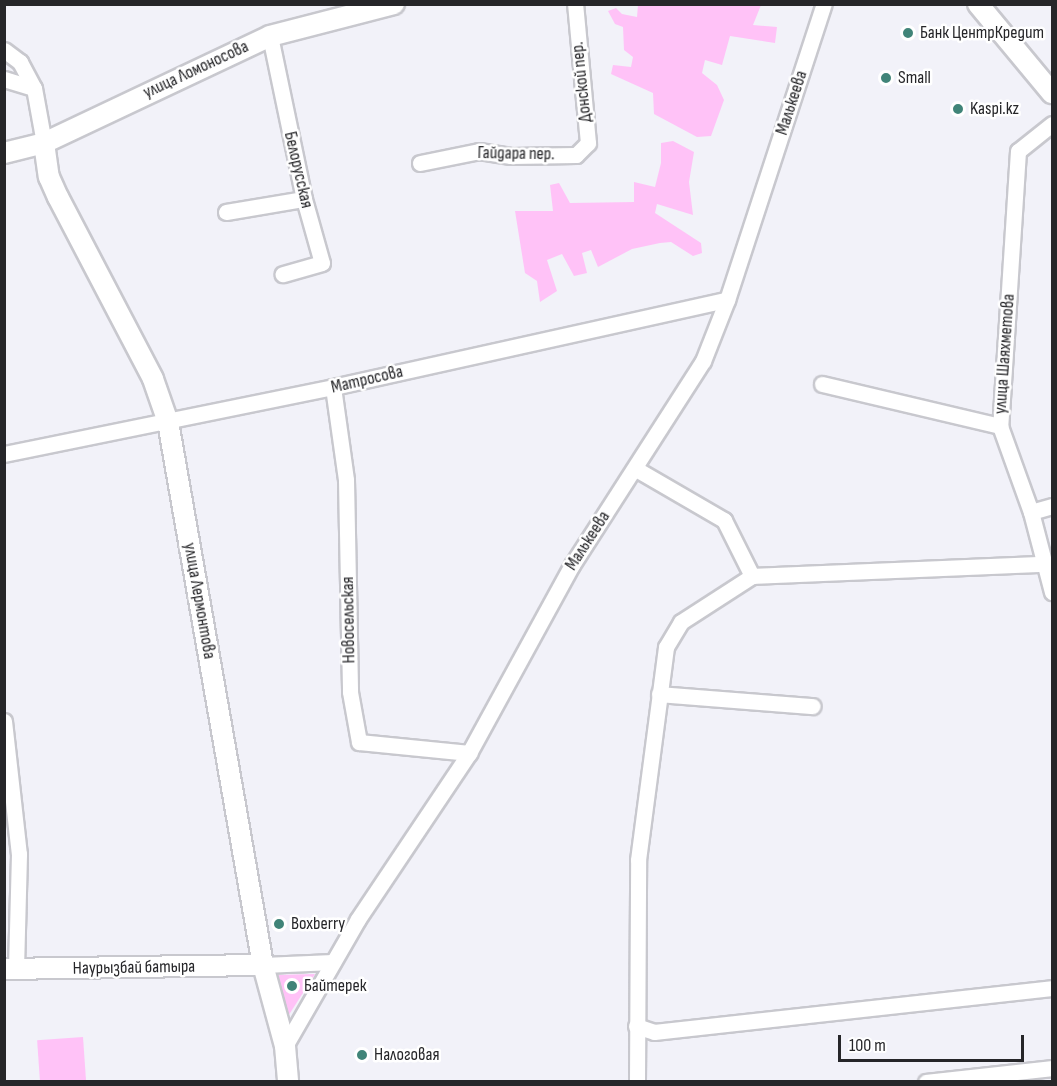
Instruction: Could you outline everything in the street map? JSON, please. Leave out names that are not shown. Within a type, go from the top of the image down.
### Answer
[{"type":"main road","name":"улица Ломоносова","points":[[4,153],[44,143],[270,36],[394,4]]},
{"type":"main road","points":[[978,4],[1053,93]]},
{"type":"main road","name":"улица Лермонтова","points":[[44,143],[49,177],[153,379],[168,422],[263,965],[285,1046],[288,1082]]},
{"type":"main road","name":"Наурызбай батыра","points":[[10,969],[263,965]]},
{"type":"street","name":"Донской пер.","points":[[575,4],[588,143],[576,155]]},
{"type":"street","name":"Малькеева","points":[[285,1046],[333,962],[469,753],[572,565],[636,469],[703,361],[727,300],[824,4]]},
{"type":"street","name":"Белорусская","points":[[270,36],[304,199],[322,263],[284,274]]},
{"type":"street","points":[[4,50],[20,62],[34,88],[44,143]]},
{"type":"street","points":[[4,79],[34,88]]},
{"type":"street","name":"улица Шаяхметова","points":[[1053,124],[1018,151],[1000,426],[1030,512],[1043,564],[1053,592]]},
{"type":"street","name":"Гайдара пер.","points":[[420,163],[479,151],[511,156],[576,155]]},
{"type":"street","points":[[226,212],[304,199]]},
{"type":"street","name":"Матросова","points":[[4,454],[333,387],[727,300]]},
{"type":"street","points":[[822,384],[1000,426]]},
{"type":"street","name":"Новосельская","points":[[333,387],[346,480],[350,692],[359,742],[469,753]]},
{"type":"street","points":[[636,469],[723,520],[752,576]]},
{"type":"street","points":[[1030,512],[1053,506]]},
{"type":"street","points":[[637,1082],[638,860],[666,647],[681,622],[752,576],[1043,564]]},
{"type":"street","points":[[659,694],[813,706]]},
{"type":"street","points":[[4,721],[19,854],[10,969]]},
{"type":"street","points":[[263,965],[333,962]]},
{"type":"street","points":[[636,1026],[654,1032],[1053,988]]},
{"type":"street","points":[[927,1082],[1053,1068]]},
{"type":"shaded area","points":[[638,5],[761,5],[753,25],[777,27],[775,43],[730,36],[722,65],[705,60],[702,73],[717,85],[724,100],[711,136],[697,137],[654,114],[653,93],[611,74],[613,65],[631,67],[633,57],[624,50],[623,27],[615,24],[608,11],[616,8],[622,14],[637,17]]},
{"type":"shaded area","points":[[673,141],[694,152],[689,182],[693,215],[657,204],[655,213],[701,243],[702,253],[693,256],[671,242],[660,243],[632,249],[598,267],[591,250],[582,253],[587,273],[574,276],[562,254],[547,260],[557,291],[540,302],[537,281],[525,273],[515,211],[553,211],[550,185],[559,183],[570,203],[634,202],[634,182],[655,187],[661,163],[661,143]]},
{"type":"shaded area","points":[[315,974],[285,1021],[275,975]]},
{"type":"shaded area","points":[[83,1037],[86,1081],[40,1082],[37,1040]]},
{"type":"place","name":"Банк ЦентрКредит","points":[[908,33]]},
{"type":"place","name":"Small","points":[[886,78]]},
{"type":"place","name":"Kaspi.kz","points":[[958,109]]},
{"type":"place","name":"Boxberry","points":[[279,924]]},
{"type":"place","name":"Байтерек","points":[[292,986]]},
{"type":"place","name":"Налоговая","points":[[362,1055]]}]
